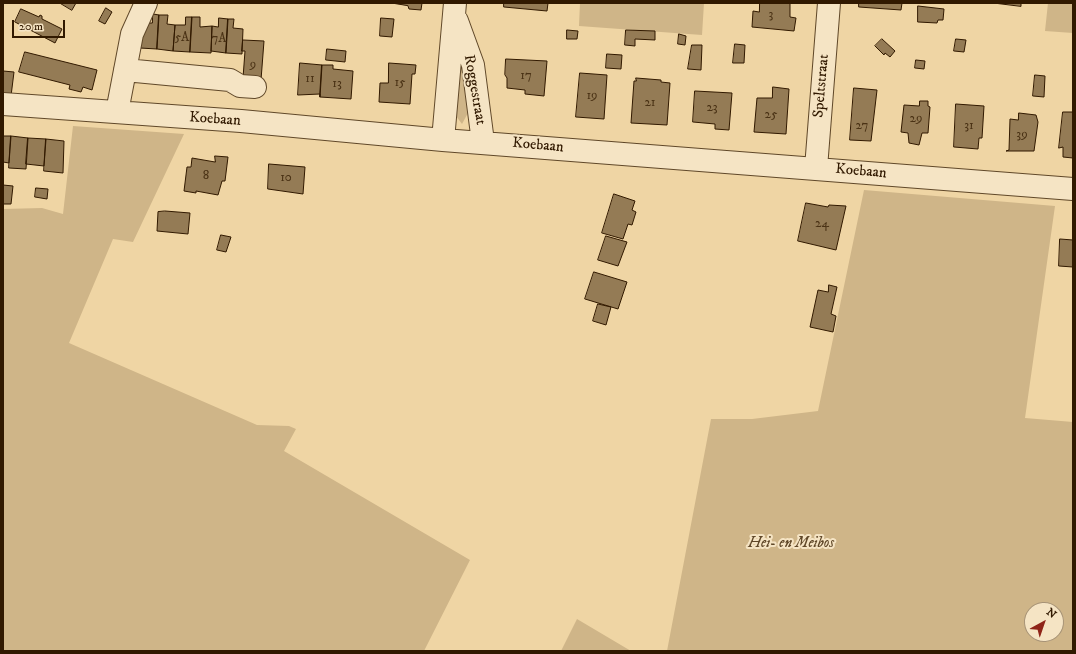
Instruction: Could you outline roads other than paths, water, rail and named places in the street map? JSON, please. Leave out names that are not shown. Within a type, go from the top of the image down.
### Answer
[{"type":"street","points":[[117,112],[132,34],[146,3]]},
{"type":"street","name":"Speltstraat","points":[[816,168],[829,3]]},
{"type":"street","name":"Roggestraat","points":[[443,140],[455,10]]},
{"type":"street","name":"Roggestraat","points":[[455,10],[473,65],[483,142]]},
{"type":"street","points":[[125,70],[230,80],[240,86],[255,87]]},
{"type":"street","name":"Koebaan","points":[[3,104],[240,121],[443,140],[1073,189]]},
{"type":"park label","name":"Hei- en Meibos","points":[[791,544]]}]
